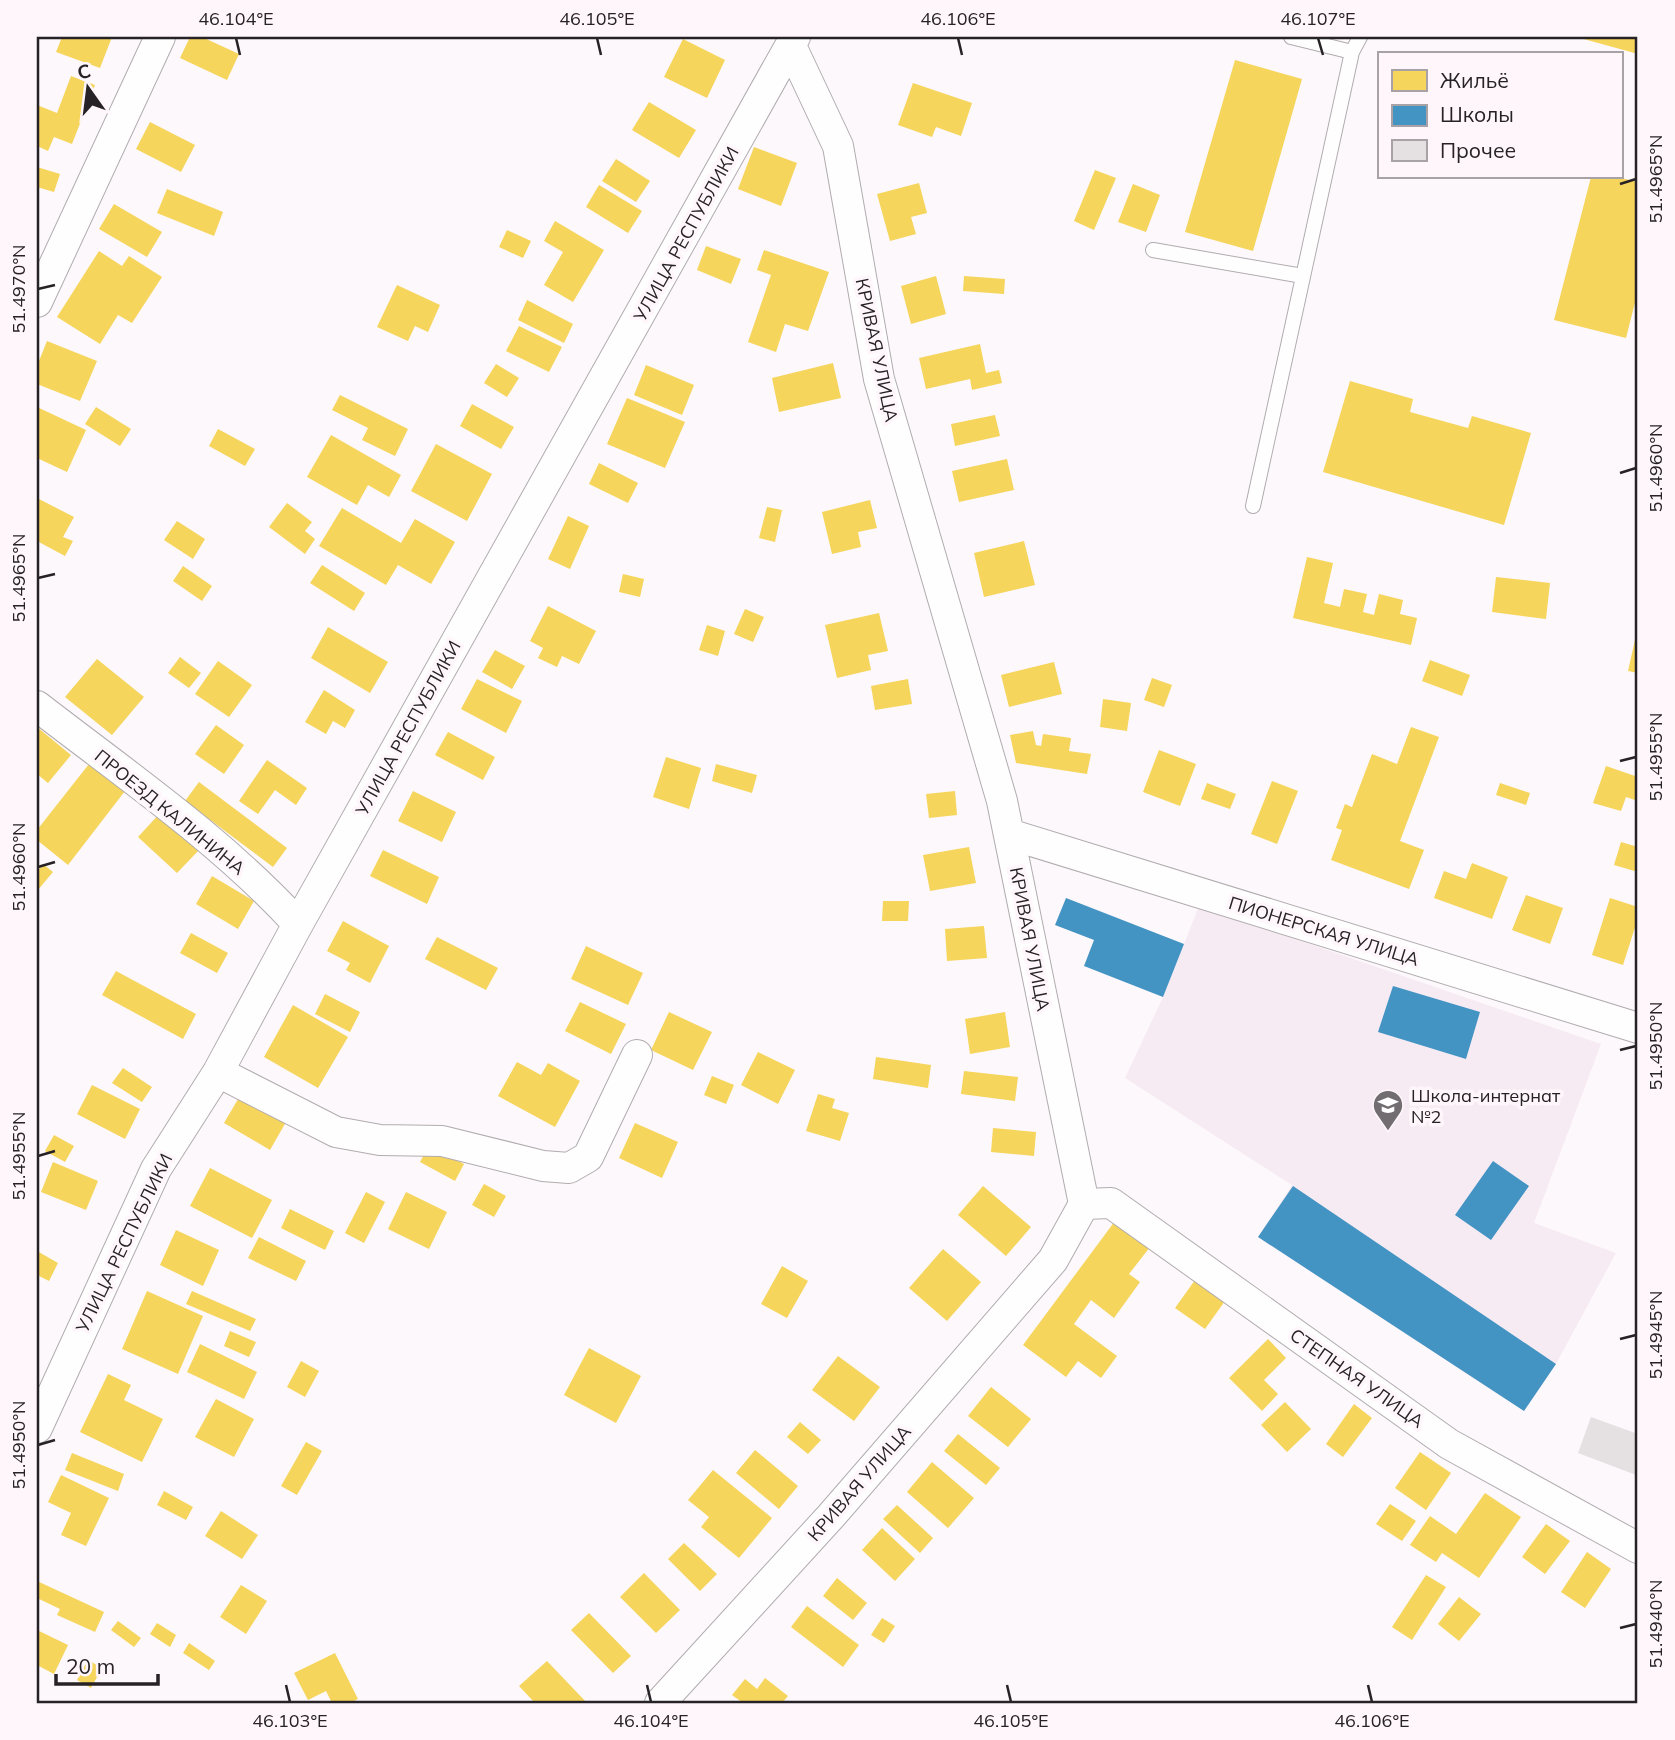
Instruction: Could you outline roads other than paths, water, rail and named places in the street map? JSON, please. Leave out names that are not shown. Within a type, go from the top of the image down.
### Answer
[{"type":"street","points":[[37,302],[160,37]]},
{"type":"street","name":"КРИВАЯ УЛИЦА","points":[[660,1703],[831,1516],[1053,1260],[1084,1204],[1002,802],[879,379],[838,146],[793,41]]},
{"type":"street","name":"УЛИЦА РЕСПУБЛИКИ","points":[[37,1428],[156,1169],[218,1072],[298,924],[793,41]]},
{"type":"street","name":"ПРОЕЗД КАЛИНИНА","points":[[37,706],[203,834],[268,891],[298,924]]},
{"type":"street","name":"ПИОНЕРСКАЯ УЛИЦА","points":[[1009,834],[1638,1028]]},
{"type":"street","points":[[218,1072],[336,1132],[380,1140],[442,1141],[542,1166],[569,1168],[589,1157],[637,1055]]},
{"type":"street","name":"СТЕПНАЯ УЛИЦА","points":[[1084,1204],[1111,1203],[1450,1444],[1638,1548]]},
{"type":"lane","points":[[1291,37],[1352,51]]},
{"type":"lane","points":[[1253,506],[1352,51],[1360,37]]},
{"type":"lane","points":[[1153,250],[1303,276]]},
{"type":"place","name":"Школа-интернат №2","points":[[1388,1132]]}]
